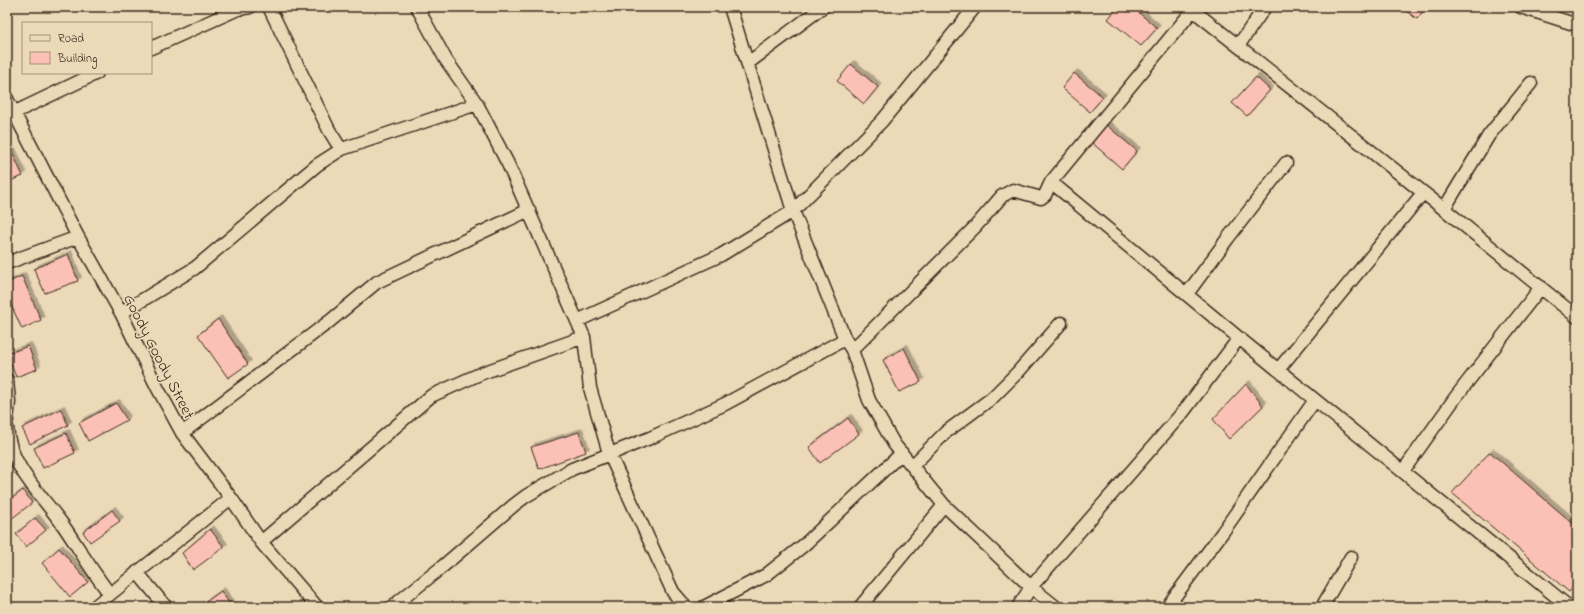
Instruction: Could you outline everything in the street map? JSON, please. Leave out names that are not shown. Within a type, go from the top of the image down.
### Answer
[{"type":"street","points":[[152,48],[238,10],[250,7]]},
{"type":"street","points":[[269,7],[329,130],[342,149]]},
{"type":"street","points":[[417,7],[446,60],[477,104],[508,164],[529,210],[584,337],[590,388],[608,453],[673,592],[686,607]]},
{"type":"street","points":[[730,7],[793,211],[845,339],[852,350],[869,400],[894,444],[944,505],[1031,587],[1056,607]]},
{"type":"street","points":[[748,63],[823,7]]},
{"type":"street","points":[[577,321],[721,255],[793,211],[882,121],[975,7]]},
{"type":"street","points":[[1238,46],[1264,7]]},
{"type":"street","points":[[1521,7],[1577,25]]},
{"type":"street","points":[[852,350],[974,227],[1002,196],[1013,190],[1041,198],[1045,195],[1051,182],[1191,9],[1444,209],[1577,317]]},
{"type":"street","points":[[10,115],[95,74]]},
{"type":"street","points":[[1444,209],[1489,135],[1531,83]]},
{"type":"street","name":"Goody Goody Street","points":[[7,99],[10,115],[121,313],[157,387],[182,433],[231,498],[261,542],[317,607]]},
{"type":"street","points":[[121,313],[195,268],[317,165],[342,149],[477,104]]},
{"type":"street","points":[[1187,294],[1286,163]]},
{"type":"street","points":[[1051,182],[1278,370],[1569,607]]},
{"type":"street","points":[[1278,370],[1423,193]]},
{"type":"street","points":[[182,433],[330,321],[377,282],[529,210]]},
{"type":"street","points":[[7,262],[78,237]]},
{"type":"street","points":[[1403,471],[1455,398],[1540,287]]},
{"type":"street","points":[[912,466],[946,432],[992,398],[1018,372],[1060,322]]},
{"type":"street","points":[[261,542],[432,396],[482,373],[584,337]]},
{"type":"street","points":[[1018,607],[1031,587],[1184,411],[1239,338]]},
{"type":"street","points":[[392,607],[526,496],[572,469],[608,453],[650,438],[725,404],[845,339]]},
{"type":"street","points":[[7,380],[9,402],[7,420]]},
{"type":"street","points":[[1167,607],[1222,533],[1315,400]]},
{"type":"street","points":[[7,427],[7,437],[12,453],[21,469],[65,528],[100,582],[110,594]]},
{"type":"street","points":[[704,607],[766,575],[804,545],[902,453]]},
{"type":"street","points":[[94,607],[231,498]]},
{"type":"street","points":[[860,607],[944,505]]},
{"type":"street","points":[[1322,607],[1351,557]]},
{"type":"street","points":[[137,572],[166,607]]},
{"type":"building","points":[[1118,7],[1132,7],[1157,28],[1141,46],[1108,19]]},
{"type":"building","points":[[1426,7],[1417,19],[1402,8]]},
{"type":"building","points":[[851,64],[878,87],[864,104],[837,81]]},
{"type":"building","points":[[1074,73],[1103,97],[1090,112],[1062,88]]},
{"type":"building","points":[[1256,77],[1270,90],[1247,116],[1232,103]]},
{"type":"building","points":[[1104,123],[1137,151],[1122,169],[1090,141]]},
{"type":"building","points":[[12,152],[23,176],[7,182],[7,154]]},
{"type":"building","points":[[68,254],[78,281],[45,293],[34,269]]},
{"type":"building","points":[[22,276],[41,320],[22,329],[7,296],[7,283]]},
{"type":"building","points":[[218,319],[248,364],[228,378],[198,335]]},
{"type":"building","points":[[28,346],[37,369],[16,377],[7,354]]},
{"type":"building","points":[[904,348],[921,382],[899,392],[883,360]]},
{"type":"building","points":[[1246,384],[1263,406],[1229,439],[1213,419]]},
{"type":"building","points":[[116,403],[127,420],[88,441],[79,423]]},
{"type":"building","points":[[61,409],[68,425],[30,444],[22,428]]},
{"type":"building","points":[[848,418],[859,434],[820,463],[809,447]]},
{"type":"building","points":[[579,432],[586,452],[539,469],[531,447]]},
{"type":"building","points":[[66,433],[75,453],[43,468],[34,448]]},
{"type":"building","points":[[1490,452],[1577,527],[1577,582],[1569,592],[1452,493]]},
{"type":"building","points":[[23,490],[32,503],[7,522],[7,502]]},
{"type":"building","points":[[112,510],[120,521],[90,542],[83,532]]},
{"type":"building","points":[[35,518],[46,530],[26,547],[16,534]]},
{"type":"building","points":[[210,529],[224,547],[193,570],[182,553]]},
{"type":"building","points":[[59,548],[88,582],[70,597],[42,563]]},
{"type":"building","points":[[221,591],[232,607],[199,607]]}]
